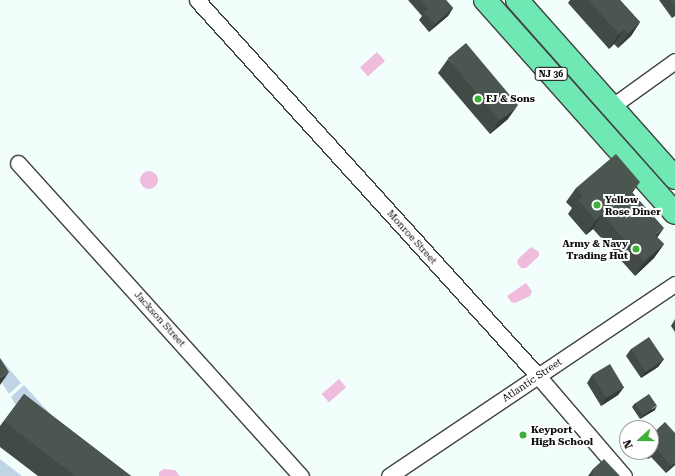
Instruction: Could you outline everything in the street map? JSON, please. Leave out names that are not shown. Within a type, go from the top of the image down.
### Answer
[{"type":"highway","name":"NJ 36","points":[[485,0],[675,213]]},
{"type":"highway","name":"NJ 36","points":[[517,0],[675,178]]},
{"type":"street","name":"Monroe Street","points":[[198,0],[538,376],[624,476]]},
{"type":"street","points":[[611,107],[675,61]]},
{"type":"street","name":"Jackson Street","points":[[18,163],[301,476]]},
{"type":"street","name":"Atlantic Street","points":[[389,476],[675,284]]},
{"type":"shaded area","points":[[377,52],[385,61],[368,76],[360,67]]},
{"type":"shaded area","points":[[149,171],[155,174],[158,180],[155,186],[149,189],[143,186],[140,180],[143,174]]},
{"type":"shaded area","points":[[531,247],[539,252],[539,256],[526,268],[521,268],[517,263],[518,259]]},
{"type":"shaded area","points":[[526,283],[532,291],[530,296],[515,303],[511,302],[507,296]]},
{"type":"shaded area","points":[[0,358],[21,383],[9,394],[0,380]]},
{"type":"shaded area","points":[[339,379],[346,387],[329,402],[322,394]]},
{"type":"shaded area","points":[[24,385],[54,418],[45,428],[15,404],[11,397]]},
{"type":"shaded area","points":[[0,459],[22,476],[0,476]]},
{"type":"shaded area","points":[[164,469],[175,470],[180,476],[159,476],[159,472]]},
{"type":"building","points":[[420,0],[446,0],[453,8],[435,24],[424,13],[428,9]]},
{"type":"building","points":[[588,0],[620,0],[640,22],[628,34],[624,30],[619,34]]},
{"type":"building","points":[[670,0],[675,0],[675,7]]},
{"type":"building","points":[[466,43],[518,105],[500,120],[448,58]]},
{"type":"building","points":[[616,154],[640,182],[631,191],[664,228],[655,235],[664,244],[644,262],[602,214],[596,220],[578,200],[583,196],[576,188]]},
{"type":"building","points":[[649,337],[664,359],[646,372],[631,349]]},
{"type":"building","points":[[0,358],[9,372],[0,378]]},
{"type":"building","points":[[610,364],[624,387],[606,398],[592,375]]},
{"type":"building","points":[[24,394],[131,476],[75,476],[4,421]]},
{"type":"building","points":[[649,394],[657,406],[643,415],[635,404]]},
{"type":"building","points":[[665,422],[675,433],[675,462],[671,466],[659,451],[659,428]]},
{"type":"building","points":[[604,459],[620,476],[593,476],[593,469]]},
{"type":"place","name":"FJ & Sons","points":[[478,99]]},
{"type":"place","name":"Yellow Rose Diner","points":[[597,205]]},
{"type":"place","name":"Army & Navy Trading Hut","points":[[636,249]]},
{"type":"place","name":"Keyport High School","points":[[523,435]]}]
